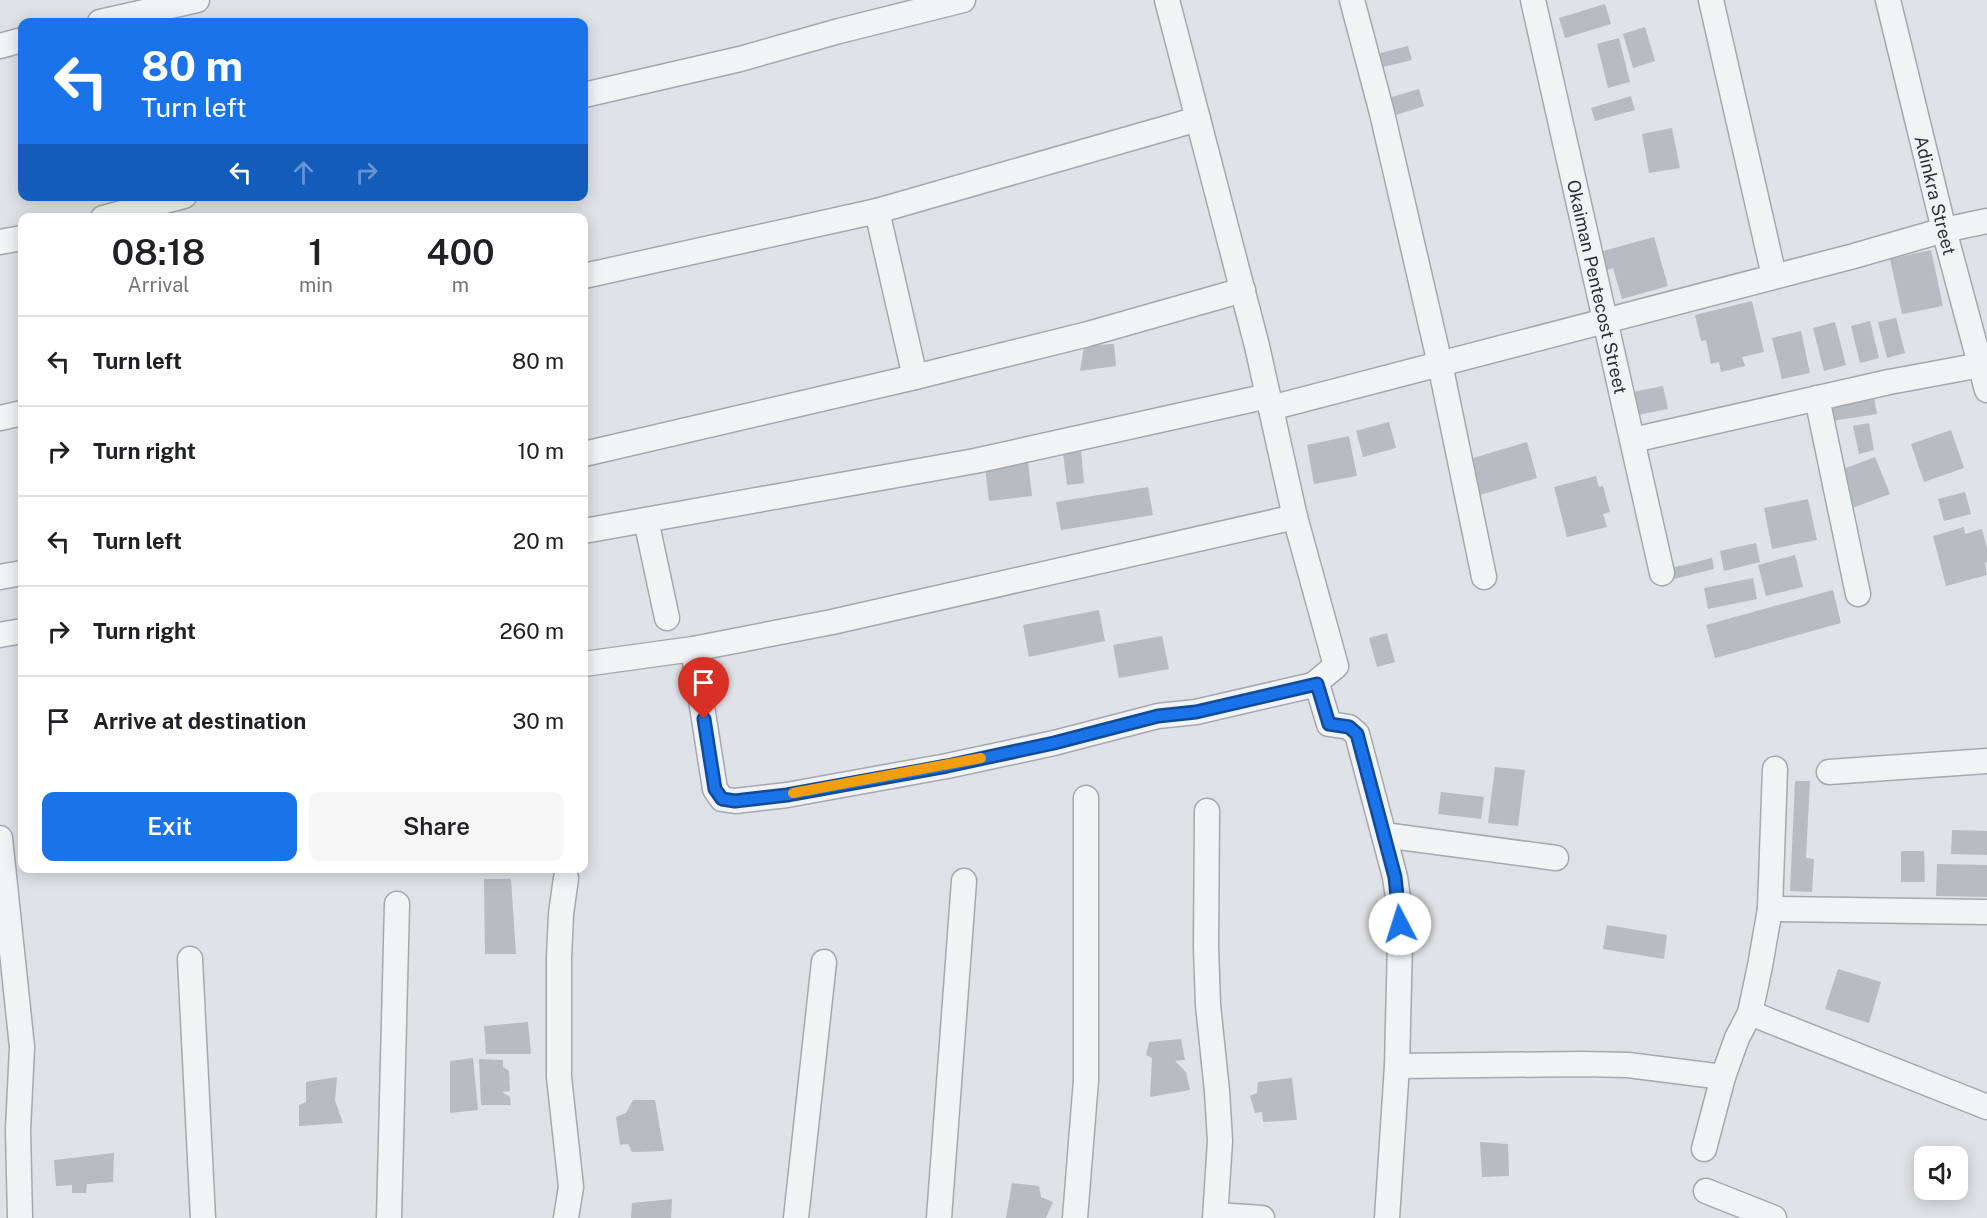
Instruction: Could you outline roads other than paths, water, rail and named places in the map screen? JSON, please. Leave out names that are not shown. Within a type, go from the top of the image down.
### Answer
[{"type":"street","points":[[118,18],[197,0]]},
{"type":"street","points":[[588,94],[740,59],[963,0]]},
{"type":"street","points":[[693,649],[715,789],[722,799],[735,801],[787,795],[947,766],[1054,743],[1158,716],[1196,712],[1318,688],[1336,666],[1295,517],[1270,402],[1167,0]]},
{"type":"street","points":[[1352,0],[1382,113],[1440,364],[1484,577]]},
{"type":"street","name":"Okaiman Pentecost Street","points":[[1533,0],[1662,573]]},
{"type":"street","points":[[1711,0],[1774,276]]},
{"type":"street","name":"Adinkra Street","points":[[1888,0],[1944,230],[1987,390]]},
{"type":"street","points":[[0,46],[18,41]]},
{"type":"street","points":[[588,275],[877,211],[1198,119]]},
{"type":"street","points":[[121,213],[166,201]]},
{"type":"street","points":[[877,211],[915,377]]},
{"type":"street","points":[[588,530],[975,461],[1270,402],[1440,364],[1854,256],[1944,230],[1987,221]]},
{"type":"street","points":[[0,242],[18,239]]},
{"type":"street","points":[[588,453],[1088,334],[1242,290]]},
{"type":"street","points":[[1633,440],[1817,398],[1980,365]]},
{"type":"street","points":[[1817,398],[1858,594]]},
{"type":"street","points":[[0,418],[18,414]]},
{"type":"street","points":[[588,663],[693,649],[832,622],[1295,517]]},
{"type":"street","points":[[646,520],[667,618]]},
{"type":"street","points":[[0,577],[18,574]]},
{"type":"street","points":[[0,635],[18,633]]},
{"type":"street","points":[[1318,688],[1329,724],[1349,727],[1357,734],[1395,877],[1399,905],[1397,1066],[1387,1218]]},
{"type":"street","points":[[1829,772],[1987,761]]},
{"type":"street","points":[[1704,1149],[1737,1038],[1750,1013],[1770,909],[1775,769]]},
{"type":"street","points":[[1075,1218],[1086,1080],[1086,798]]},
{"type":"street","points":[[1207,811],[1208,993],[1220,1141],[1215,1216],[1262,1218]]},
{"type":"street","points":[[1384,835],[1556,858]]},
{"type":"street","points":[[0,838],[22,1047],[9,1130],[20,1218]]},
{"type":"street","points":[[566,878],[559,947],[559,1077],[571,1187],[566,1218]]},
{"type":"street","points":[[939,1218],[964,881]]},
{"type":"street","points":[[389,1218],[397,904]]},
{"type":"street","points":[[1770,909],[1987,912]]},
{"type":"street","points":[[189,959],[203,1218]]},
{"type":"street","points":[[796,1218],[824,962]]},
{"type":"street","points":[[1750,1013],[1987,1107]]},
{"type":"street","points":[[1397,1066],[1628,1065],[1724,1077]]},
{"type":"street","points":[[1706,1191],[1774,1218]]}]
